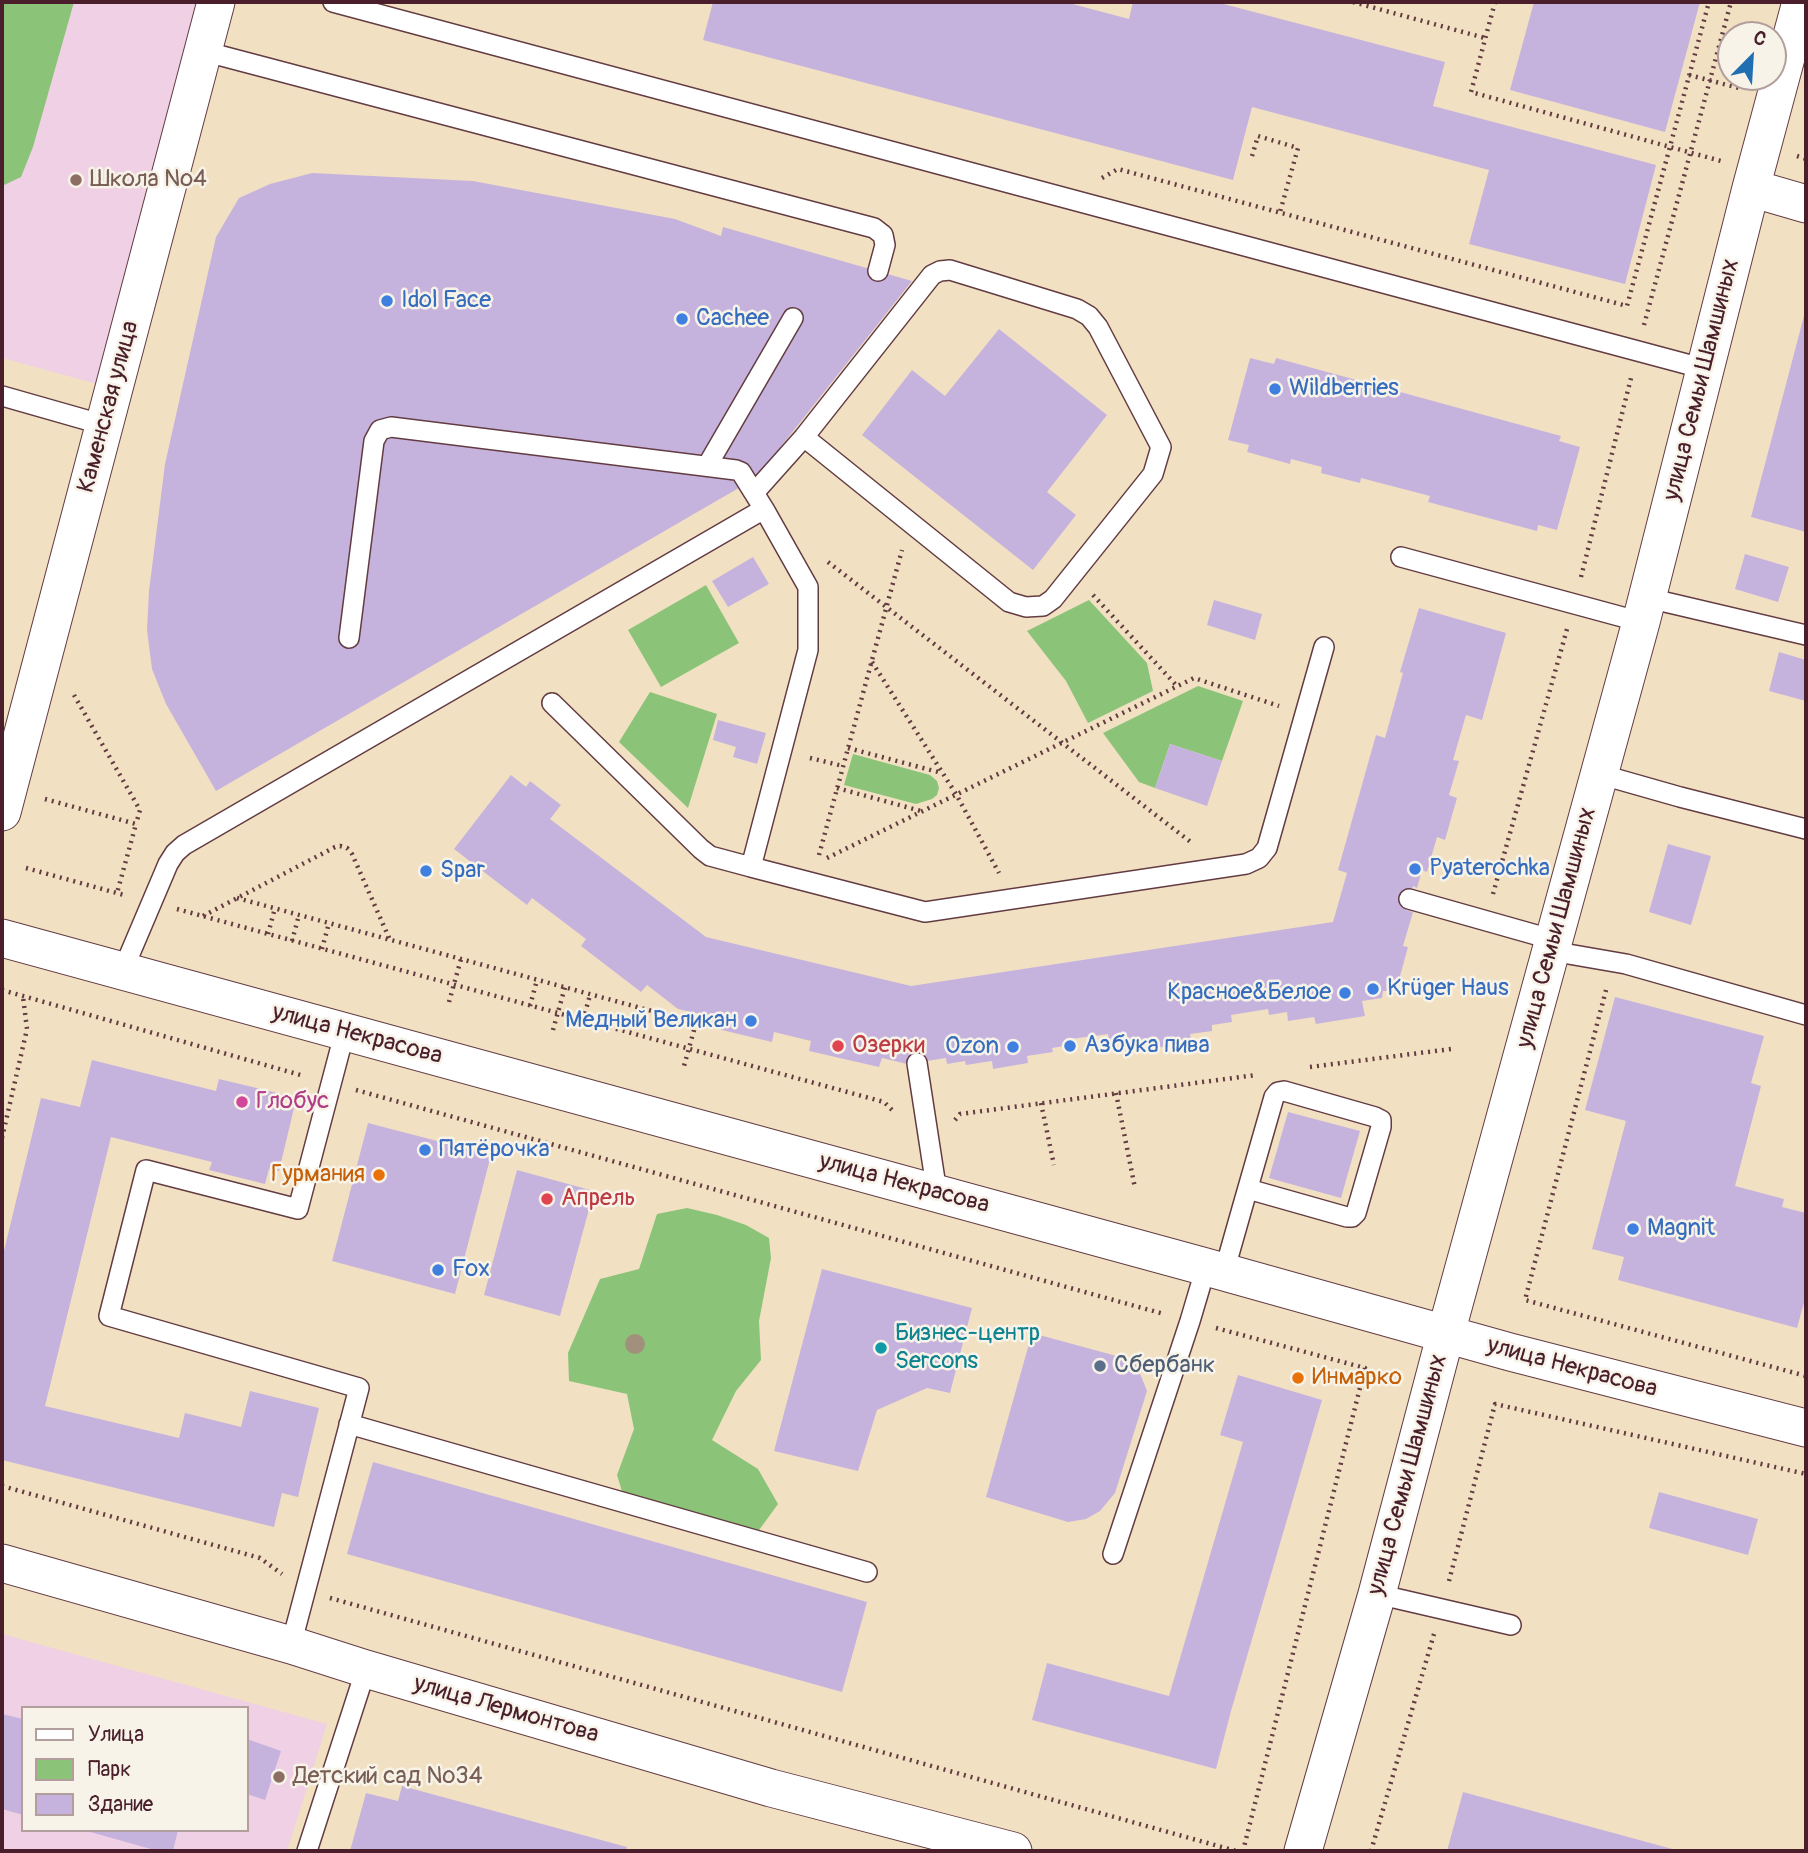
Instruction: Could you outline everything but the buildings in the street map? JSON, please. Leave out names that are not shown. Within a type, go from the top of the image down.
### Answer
[{"type":"street","name":"Каменская улица","points":[[2,811],[216,2]]},
{"type":"street","name":"улица Семьи Шамшиных","points":[[1303,1851],[1377,1594],[1644,610],[1753,179],[1801,2]]},
{"type":"street","points":[[1753,179],[1806,204]]},
{"type":"street","name":"улица Некрасова","points":[[2,938],[1510,1352],[1806,1429]]},
{"type":"street","name":"улица Лермонтова","points":[[2,1563],[291,1645],[771,1788],[1013,1851]]},
{"type":"lane","points":[[333,2],[1705,369]]},
{"type":"lane","points":[[203,51],[874,228],[883,234],[885,245],[878,271]]},
{"type":"lane","points":[[123,971],[168,864],[184,845],[759,501],[804,437],[932,275],[950,270],[1077,309],[1089,316],[1098,327],[1161,447],[1153,474],[1053,598],[1043,606],[1027,607],[1009,601],[804,437]]},
{"type":"lane","points":[[707,466],[793,318]]},
{"type":"lane","points":[[2,396],[104,425]]},
{"type":"lane","points":[[349,638],[374,441],[380,430],[391,427],[741,472],[808,587],[808,650],[751,867]]},
{"type":"lane","points":[[1401,557],[1574,603],[1644,610],[1806,635]]},
{"type":"lane","points":[[552,703],[710,856],[925,912],[1246,864],[1259,858],[1267,848],[1324,647]]},
{"type":"lane","points":[[1599,774],[1806,829]]},
{"type":"lane","points":[[1409,899],[1553,945],[1806,1015]]},
{"type":"lane","points":[[291,1645],[359,1388],[109,1316],[146,1170],[298,1209],[345,1031]]},
{"type":"lane","points":[[917,1063],[937,1193]]},
{"type":"lane","points":[[1113,1554],[1190,1321],[1248,1189],[1274,1097],[1278,1092],[1284,1091],[1381,1120],[1356,1213],[1352,1217],[1248,1189]]},
{"type":"lane","points":[[349,1424],[867,1572]]},
{"type":"lane","points":[[1377,1594],[1511,1625]]},
{"type":"lane","points":[[307,1851],[366,1669]]},
{"type":"path","points":[[1353,2],[1485,38]]},
{"type":"path","points":[[1495,2],[1471,92],[1691,152],[1753,179]]},
{"type":"path","points":[[1098,179],[1118,169],[1627,306],[1709,2]]},
{"type":"path","points":[[1493,895],[1574,603],[1731,2]]},
{"type":"path","points":[[1689,75],[1776,98]]},
{"type":"path","points":[[1252,156],[1258,136],[1298,148],[1280,212]]},
{"type":"path","points":[[909,522],[817,863],[1194,678],[1305,715]]},
{"type":"path","points":[[789,554],[825,559],[1224,867]]},
{"type":"path","points":[[1073,573],[1177,686]]},
{"type":"path","points":[[871,662],[956,794],[1013,899]]},
{"type":"path","points":[[74,695],[140,810],[117,893]]},
{"type":"path","points":[[848,748],[943,774]]},
{"type":"path","points":[[837,788],[922,811]]},
{"type":"path","points":[[45,799],[136,824]]},
{"type":"path","points":[[202,916],[340,846],[347,848],[352,854],[390,940]]},
{"type":"path","points":[[26,868],[884,1102],[898,1116]]},
{"type":"path","points":[[237,898],[695,1023],[684,1066]]},
{"type":"path","points":[[268,934],[275,908]]},
{"type":"path","points":[[292,941],[299,915]]},
{"type":"path","points":[[322,949],[329,923]]},
{"type":"path","points":[[449,1002],[461,959]]},
{"type":"path","points":[[1613,962],[1525,1300],[1806,1376]]},
{"type":"path","points":[[530,1006],[537,980]]},
{"type":"path","points":[[553,1030],[565,987]]},
{"type":"path","points":[[2,990],[1365,1368],[1243,1851]]},
{"type":"path","points":[[583,1020],[590,995]]},
{"type":"path","points":[[2,1138],[27,1029],[23,997]]},
{"type":"path","points":[[1304,1068],[1451,1049]]},
{"type":"path","points":[[956,1130],[956,1117],[960,1114],[1264,1074]]},
{"type":"path","points":[[1116,1093],[1135,1188]]},
{"type":"path","points":[[1041,1103],[1054,1165]]},
{"type":"path","points":[[1495,1404],[1806,1474]]},
{"type":"path","points":[[2,1486],[260,1558],[305,1591],[1236,1851]]},
{"type":"shaded area","name":"Школа №4","points":[[2,2],[199,2],[97,384],[2,358]]},
{"type":"shaded area","name":"Детский сад №34","points":[[2,1634],[327,1724],[287,1851],[2,1851]]},
{"type":"green space","points":[[2,2],[74,2],[33,147],[21,177],[2,186]]},
{"type":"green space","points":[[706,585],[739,643],[661,687],[628,630]]},
{"type":"green space","points":[[1089,600],[1147,663],[1153,691],[1088,723],[1066,681],[1027,631]]},
{"type":"green space","points":[[1198,686],[1243,701],[1222,761],[1170,744],[1155,788],[1139,782],[1103,733]]},
{"type":"green space","points":[[650,692],[717,714],[688,808],[619,742]]},
{"type":"green space","points":[[853,754],[930,775],[937,781],[937,795],[916,804],[844,785]]},
{"type":"green space","points":[[687,1208],[746,1225],[769,1238],[771,1258],[759,1321],[761,1360],[736,1391],[712,1440],[758,1469],[778,1504],[754,1537],[624,1498],[617,1475],[634,1429],[627,1394],[569,1381],[568,1353],[600,1279],[639,1269],[657,1214]]},
{"type":"place","name":"Школа №4","points":[[76,180]]},
{"type":"place","name":"Idol Face","points":[[387,301]]},
{"type":"place","name":"Cachee","points":[[682,319]]},
{"type":"place","name":"Wildberries","points":[[1275,389]]},
{"type":"place","name":"Pyaterochka","points":[[1415,869]]},
{"type":"place","name":"Spar","points":[[426,871]]},
{"type":"place","name":"Krüger Haus","points":[[1373,989]]},
{"type":"place","name":"Красное&Белое","points":[[1345,993]]},
{"type":"place","name":"Медный Великан","points":[[751,1021]]},
{"type":"place","name":"Озерки","points":[[838,1046]]},
{"type":"place","name":"Азбука пива","points":[[1070,1046]]},
{"type":"place","name":"Ozon","points":[[1013,1047]]},
{"type":"place","name":"Глобус","points":[[242,1102]]},
{"type":"place","name":"Пятёрочка","points":[[425,1150]]},
{"type":"place","name":"Гурмания","points":[[379,1175]]},
{"type":"place","name":"Апрель","points":[[547,1199]]},
{"type":"place","name":"Magnit","points":[[1633,1229]]},
{"type":"place","name":"Fox","points":[[438,1270]]},
{"type":"place","name":"Бизнес-центр Sercons","points":[[881,1348]]},
{"type":"place","name":"Сбербанк","points":[[1100,1366]]},
{"type":"place","name":"Инмарко","points":[[1298,1378]]},
{"type":"place","name":"Детский сад №34","points":[[279,1777]]}]
